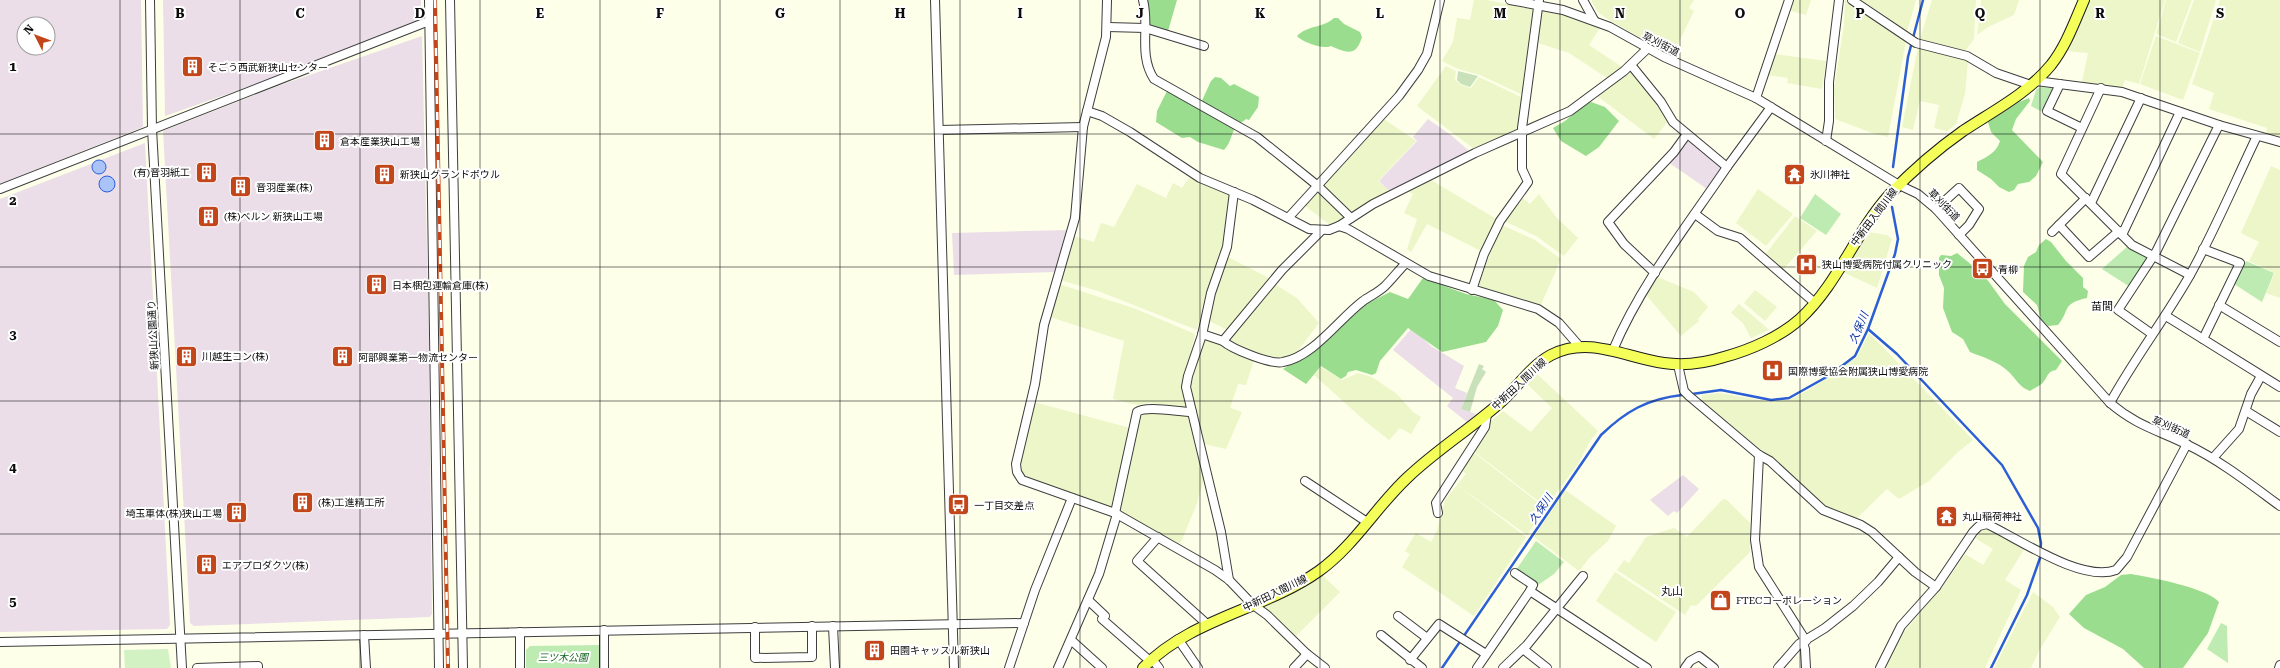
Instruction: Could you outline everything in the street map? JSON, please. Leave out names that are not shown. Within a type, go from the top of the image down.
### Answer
[{"type":"main road","name":"中新田入間川線","points":[[1149,663],[1178,639],[1208,624],[1290,588],[1319,570],[1344,549],[1407,477],[1487,414],[1533,369],[1550,355],[1580,347],[1596,347],[1613,350],[1644,360],[1690,364],[1726,357],[1778,335],[1800,319],[1815,304],[1866,225],[1899,185],[1944,144],[2034,83],[2062,50],[2084,0]]},
{"type":"street","name":"新狭山公園通り","points":[[150,0],[152,129],[182,668]]},
{"type":"street","points":[[429,0],[439,668]]},
{"type":"street","points":[[450,0],[463,668]]},
{"type":"street","points":[[935,0],[954,668]]},
{"type":"street","points":[[1107,0],[1108,27],[1083,127],[1075,218],[1044,325],[1035,384],[1016,464],[1017,472],[1022,480],[1116,513],[1229,580],[1252,604],[1267,615],[1307,654],[1325,668]]},
{"type":"street","points":[[1143,0],[1145,9],[1145,54],[1148,70],[1154,79],[1257,137],[1318,186],[1351,218]]},
{"type":"street","points":[[1289,217],[1399,96],[1418,70],[1427,54],[1440,0]]},
{"type":"street","name":"草刈街道","points":[[1510,0],[1538,3],[1594,20],[1647,49],[1756,98],[1899,185],[1918,194],[1936,209],[2110,403],[2140,425],[2187,444],[2213,458],[2280,506]]},
{"type":"street","points":[[1583,0],[1594,20]]},
{"type":"street","points":[[1756,98],[1789,0]]},
{"type":"street","points":[[1826,141],[1829,121],[1829,82],[1839,0]]},
{"type":"street","points":[[1852,0],[1890,24],[1906,38],[1916,43],[1967,56],[1996,73],[2034,83],[2102,88],[2141,98],[2219,125],[2280,142]]},
{"type":"street","points":[[1472,290],[1484,254],[1500,221],[1528,182],[1522,169],[1522,132],[1538,3]]},
{"type":"street","points":[[0,190],[429,21]]},
{"type":"street","points":[[1108,27],[1144,28],[1204,46]]},
{"type":"street","points":[[1087,111],[1102,116],[1130,132],[1200,178],[1289,217],[1309,229],[1322,230],[1339,226],[1351,218],[1468,156],[1570,111],[1631,65],[1647,49]]},
{"type":"street","points":[[1631,65],[1661,102],[1673,122],[1727,166]]},
{"type":"street","points":[[2060,84],[2048,111],[2082,128]]},
{"type":"street","points":[[2102,88],[2061,174],[2132,245],[2190,275]]},
{"type":"street","points":[[2052,232],[2089,201],[2141,98]]},
{"type":"street","points":[[1613,350],[1625,322],[1655,273],[1727,166],[1771,107]]},
{"type":"street","points":[[2059,225],[2089,257],[2120,233],[2180,112]]},
{"type":"street","points":[[2152,334],[2118,310],[2153,256],[2219,125]]},
{"type":"street","points":[[939,130],[1083,127]]},
{"type":"street","points":[[1655,273],[1624,244],[1608,222],[1674,152],[1687,134]]},
{"type":"street","points":[[2110,403],[2152,334],[2166,316],[2190,275],[2257,136]]},
{"type":"street","points":[[1936,209],[1959,188],[1978,209],[1969,225],[1959,235]]},
{"type":"street","points":[[1229,580],[1221,532],[1186,387],[1202,334],[1211,293],[1227,247],[1234,192]]},
{"type":"street","points":[[1695,214],[1718,231],[1740,238],[1815,304]]},
{"type":"street","points":[[1339,226],[1348,229],[1428,276],[1538,309],[1559,323],[1580,347]]},
{"type":"street","points":[[1223,341],[1282,270],[1322,230]]},
{"type":"street","points":[[2202,339],[2240,263],[2203,249]]},
{"type":"street","points":[[1202,334],[1223,341],[1272,362],[1282,363],[1309,349],[1362,301],[1382,288],[1406,263]]},
{"type":"street","points":[[2219,305],[2280,342]]},
{"type":"street","points":[[2166,316],[2280,387]]},
{"type":"street","points":[[1678,364],[1684,391],[1688,396],[1759,455],[1770,461],[1823,510],[1867,528],[1899,557],[1936,587]]},
{"type":"street","points":[[2213,458],[2234,437],[2246,411],[2251,394],[2261,376]]},
{"type":"street","points":[[1058,668],[1099,574],[1116,513],[1137,412],[1150,408],[1192,412]]},
{"type":"street","points":[[2246,411],[2280,432]]},
{"type":"street","points":[[1438,513],[1436,503],[1485,427],[1487,414]]},
{"type":"street","points":[[1880,668],[1901,626],[1936,587],[1973,532],[1979,526],[1987,524],[2041,552],[2098,574],[2116,570],[2127,557],[2187,444]]},
{"type":"street","points":[[1759,455],[1755,540],[1757,562],[1805,642],[1806,668]]},
{"type":"street","points":[[1305,481],[1367,522]]},
{"type":"street","points":[[1009,668],[1024,623],[1072,498]]},
{"type":"street","points":[[1158,537],[1137,561],[1208,624]]},
{"type":"street","points":[[1778,668],[1792,649],[1805,642],[1854,606],[1878,582],[1899,557]]},
{"type":"street","points":[[1477,668],[1533,585],[1515,572]]},
{"type":"street","points":[[1503,668],[1523,649],[1558,609],[1583,576]]},
{"type":"street","points":[[1530,591],[1647,668]]},
{"type":"street","points":[[1088,600],[1105,616],[1102,619],[1149,663],[1159,668]]},
{"type":"street","points":[[1398,616],[1427,638]]},
{"type":"street","points":[[0,642],[462,634],[953,623],[1024,623]]},
{"type":"street","points":[[1410,660],[1439,624],[1486,654]]},
{"type":"street","points":[[755,627],[755,658],[812,657],[812,626]]},
{"type":"street","points":[[833,626],[835,668]]},
{"type":"street","points":[[604,630],[604,668]]},
{"type":"street","points":[[520,632],[520,668]]},
{"type":"street","points":[[364,635],[366,668]]},
{"type":"street","points":[[1381,635],[1410,660],[1422,668]]},
{"type":"street","points":[[1178,639],[1198,668]]},
{"type":"street","points":[[1071,640],[1102,668]]},
{"type":"street","points":[[1523,649],[1547,668]]},
{"type":"street","points":[[1294,668],[1307,654]]},
{"type":"street","points":[[1685,668],[1690,661],[1699,656],[1714,668]]},
{"type":"street","points":[[197,668],[258,666],[258,668]]},
{"type":"shaded area","points":[[0,0],[141,0],[143,127],[0,184]]},
{"type":"shaded area","points":[[163,0],[421,0],[421,20],[259,83],[165,116]]},
{"type":"shaded area","points":[[422,36],[429,338],[432,614],[430,617],[194,626],[190,623],[163,131],[275,87]]},
{"type":"shaded area","points":[[1428,119],[1452,136],[1468,150],[1467,153],[1390,192],[1379,181],[1417,141],[1413,137]]},
{"type":"shaded area","points":[[1689,137],[1723,165],[1707,189],[1668,162]]},
{"type":"shaded area","points":[[145,143],[170,625],[167,629],[0,632],[0,199]]},
{"type":"shaded area","points":[[1069,230],[1056,272],[954,275],[952,233]]},
{"type":"shaded area","points":[[1412,328],[1431,346],[1464,366],[1455,388],[1467,393],[1461,409],[1476,414],[1467,422],[1447,406],[1453,398],[1393,350]]},
{"type":"shaded area","points":[[1683,475],[1699,489],[1677,513],[1674,511],[1668,516],[1650,500]]},
{"type":"green space","points":[[1145,0],[1177,0],[1168,31],[1148,25]]},
{"type":"green space","points":[[1474,0],[1487,0],[1534,10],[1525,96],[1480,75],[1458,69],[1442,61],[1453,42],[1457,18],[1470,20]]},
{"type":"green space","points":[[1591,0],[1694,0],[1689,8],[1694,11],[1672,56],[1606,18],[1598,12]]},
{"type":"green space","points":[[1792,0],[1811,0],[1806,15],[1788,10]]},
{"type":"green space","points":[[1845,0],[1851,2],[1906,41],[1888,137],[1875,134],[1835,119],[1834,88],[1844,25]]},
{"type":"green space","points":[[1861,0],[1916,0],[1907,32],[1880,12]]},
{"type":"green space","points":[[1932,0],[1976,0],[1974,39],[1965,51],[1920,39]]},
{"type":"green space","points":[[1981,0],[2019,0],[2014,15],[1988,27],[1977,35]]},
{"type":"green space","points":[[2088,0],[2165,0],[2139,84],[2125,80],[2122,88],[2082,82],[2088,53],[2067,51]]},
{"type":"green space","points":[[2166,0],[2192,0],[2176,42],[2156,34]]},
{"type":"green space","points":[[2194,0],[2216,0],[2200,52],[2178,43]]},
{"type":"green space","points":[[2220,0],[2280,0],[2280,139],[2266,134],[2267,128],[2209,109],[2214,93],[2192,84]]},
{"type":"green space","points":[[1541,10],[1579,19],[1600,28],[1589,45],[1622,67],[1607,78],[1569,53],[1535,42]]},
{"type":"green space","points":[[1334,18],[1338,18],[1344,24],[1360,32],[1362,37],[1357,48],[1350,52],[1346,52],[1331,46],[1323,47],[1313,45],[1303,41],[1297,36],[1301,32]]},
{"type":"green space","points":[[2156,36],[2200,53],[2183,100],[2140,84]]},
{"type":"green space","points":[[1918,47],[1968,60],[1965,94],[1956,124],[1947,131],[1934,128],[1939,105],[1920,101],[1913,130],[1902,127]]},
{"type":"green space","points":[[1774,54],[1826,61],[1822,89],[1787,83],[1788,78],[1767,75]]},
{"type":"green space","points":[[1446,66],[1456,71],[1455,79],[1461,85],[1471,88],[1479,77],[1525,99],[1520,130],[1473,148],[1417,106]]},
{"type":"green space","points":[[1630,70],[1633,71],[1669,120],[1654,139],[1596,95]]},
{"type":"green space","points":[[1458,71],[1478,76],[1470,87],[1461,84],[1457,80]]},
{"type":"green space","points":[[1215,77],[1221,78],[1230,86],[1234,84],[1259,97],[1258,107],[1249,120],[1246,119],[1238,124],[1229,144],[1224,150],[1198,142],[1190,137],[1182,138],[1156,122],[1157,111],[1167,91],[1199,107],[1211,81]]},
{"type":"green space","points":[[2040,87],[2052,88],[2054,91],[2044,113],[2031,106],[2036,90]]},
{"type":"green space","points":[[2029,98],[2030,101],[2016,119],[2012,130],[2043,162],[2036,176],[2029,182],[2018,184],[2014,190],[2009,192],[1999,187],[1991,179],[1977,170],[1977,162],[1988,156],[1999,145],[2000,141],[1991,132],[1988,122],[2019,102]]},
{"type":"green space","points":[[1591,102],[1605,107],[1619,121],[1599,147],[1586,156],[1561,141],[1553,128],[1565,121],[1584,105]]},
{"type":"green space","points":[[1384,119],[1416,141],[1378,181],[1390,192],[1353,213],[1350,212],[1322,186],[1347,157]]},
{"type":"green space","points":[[2271,166],[2280,170],[2280,298],[2266,293],[2275,273],[2249,261],[2259,242],[2241,233]]},
{"type":"green space","points":[[1190,177],[1228,192],[1230,197],[1226,234],[1205,297],[1197,330],[1098,291],[1060,280],[1073,236],[1094,242],[1101,223],[1114,227],[1137,184],[1166,198],[1173,183],[1182,188]]},
{"type":"green space","points":[[1431,180],[1498,220],[1483,252],[1427,224],[1411,252],[1407,249],[1417,219],[1404,213],[1413,194],[1407,191]]},
{"type":"green space","points":[[1318,189],[1344,214],[1345,218],[1330,225],[1304,205]]},
{"type":"green space","points":[[1758,189],[1793,214],[1766,246],[1736,223]]},
{"type":"green space","points":[[1539,194],[1556,217],[1578,238],[1564,256],[1536,236],[1504,221],[1520,196],[1530,204]]},
{"type":"green space","points":[[1815,194],[1841,214],[1826,235],[1800,218]]},
{"type":"green space","points":[[1795,216],[1817,231],[1782,271],[1764,256]]},
{"type":"green space","points":[[1502,225],[1535,240],[1561,259],[1540,307],[1476,287]]},
{"type":"green space","points":[[1868,232],[1887,235],[1892,239],[1877,288],[1843,272]]},
{"type":"green space","points":[[2046,239],[2051,242],[2066,261],[2083,278],[2083,287],[2088,291],[2087,298],[2073,302],[2070,305],[2058,325],[2048,326],[2041,319],[2037,305],[2023,292],[2024,266],[2028,257],[2036,252],[2039,245]]},
{"type":"green space","points":[[2128,246],[2147,257],[2147,260],[2130,287],[2102,269]]},
{"type":"green space","points":[[1957,253],[1973,266],[1976,272],[1986,278],[2005,304],[2062,361],[2056,370],[2050,373],[2042,384],[2030,391],[2026,389],[2000,365],[1970,352],[1963,339],[1952,332],[1943,308],[1944,288],[1939,275],[1939,258],[1941,255],[1951,256]]},
{"type":"green space","points":[[1228,257],[1271,279],[1228,330],[1207,320],[1209,309]]},
{"type":"green space","points":[[2246,261],[2274,273],[2262,302],[2234,284]]},
{"type":"green space","points":[[1657,277],[1694,292],[1708,307],[1698,319],[1699,321],[1681,336],[1647,296]]},
{"type":"green space","points":[[1423,278],[1466,294],[1494,300],[1503,310],[1498,326],[1486,342],[1442,352],[1408,328],[1380,361],[1376,373],[1372,375],[1356,370],[1348,372],[1346,376],[1341,379],[1321,366],[1306,384],[1283,369],[1311,351],[1360,307],[1390,292],[1408,299]]},
{"type":"green space","points":[[1059,284],[1136,309],[1195,334],[1183,387],[1187,408],[1150,403],[1137,405],[1113,399],[1124,341],[1050,317]]},
{"type":"green space","points":[[1276,285],[1297,298],[1319,323],[1293,357],[1279,359],[1262,355],[1230,342],[1229,339]]},
{"type":"green space","points":[[1755,290],[1777,307],[1765,321],[1744,303]]},
{"type":"green space","points":[[1739,304],[1769,330],[1751,338],[1743,323],[1731,313]]},
{"type":"green space","points":[[1869,333],[1973,440],[1958,452],[1929,481],[1899,499],[1887,489],[1856,519],[1827,509],[1770,457],[1701,400],[1702,395],[1719,393],[1772,402],[1791,399],[1810,389],[1857,357]]},
{"type":"green space","points":[[1206,340],[1227,347],[1254,360],[1246,385],[1238,384],[1230,408],[1242,412],[1226,449],[1204,444],[1190,390],[1202,343]]},
{"type":"green space","points":[[1479,364],[1484,366],[1482,369],[1486,372],[1477,387],[1470,412],[1461,409]]},
{"type":"green space","points":[[1321,367],[1342,380],[1358,373],[1372,377],[1397,394],[1413,412],[1421,417],[1411,434],[1400,428],[1389,440],[1365,421],[1314,375]]},
{"type":"green space","points":[[1536,373],[1598,431],[1590,441],[1578,464],[1546,507],[1472,450],[1491,421],[1503,411],[1531,432],[1552,408],[1526,383]]},
{"type":"green space","points":[[1034,402],[1130,428],[1112,506],[1108,507],[1024,478],[1020,471],[1020,462]]},
{"type":"green space","points":[[1144,411],[1189,415],[1204,479],[1196,506],[1180,544],[1120,513],[1119,509],[1141,414]]},
{"type":"green space","points":[[1472,451],[1545,508],[1527,535],[1457,485],[1466,474],[1461,469]]},
{"type":"green space","points":[[1457,485],[1526,537],[1474,616],[1402,567],[1410,554],[1405,551],[1416,533],[1431,542],[1437,531],[1445,500]]},
{"type":"green space","points":[[1565,490],[1616,526],[1608,541],[1590,557],[1579,571],[1534,537]]},
{"type":"green space","points":[[1723,499],[1727,500],[1750,523],[1750,552],[1696,606],[1691,605],[1685,615],[1617,570],[1624,560],[1629,563],[1646,537],[1674,528],[1687,537]]},
{"type":"green space","points":[[1984,528],[1991,529],[2025,548],[2005,580],[2021,590],[1985,668],[1885,668],[1897,640],[1945,584],[1965,554],[1983,565],[1993,549],[1975,538]]},
{"type":"green space","points":[[1536,541],[1564,562],[1554,574],[1538,585],[1516,570]]},
{"type":"green space","points":[[1615,572],[1676,612],[1656,642],[1596,601]]},
{"type":"green space","points":[[1321,574],[1340,592],[1295,637],[1276,618],[1259,607]]},
{"type":"green space","points":[[2131,574],[2164,580],[2191,588],[2213,597],[2219,602],[2208,633],[2183,668],[2144,668],[2123,649],[2084,628],[2069,614],[2086,595],[2105,587],[2121,575]]},
{"type":"green space","points":[[2033,592],[2053,607],[2060,617],[2040,649],[2031,668],[1994,668]]},
{"type":"green space","points":[[2221,623],[2227,626],[2228,663],[2207,649]]},
{"type":"green space","name":"三ツ木公園","points":[[600,645],[600,668],[526,668],[526,650],[530,646]]},
{"type":"green space","points":[[168,649],[171,668],[125,668],[124,650]]},
{"type":"water","points":[[96,160],[102,160],[106,164],[106,170],[102,174],[96,174],[92,170],[92,164]]},
{"type":"water","points":[[107,176],[113,178],[115,184],[113,190],[107,192],[101,190],[99,184],[101,178]]},
{"type":"waterway","name":"久保川","points":[[1893,167],[1908,57],[1923,0]]},
{"type":"waterway","name":"久保川","points":[[1692,394],[1721,390],[1771,400],[1789,398],[1830,375],[1855,356],[1868,329],[1895,254],[1898,239],[1892,207]]},
{"type":"waterway","points":[[1868,329],[1897,354],[2002,465],[2038,528],[2041,543],[2040,558],[2027,595],[1991,668]]},
{"type":"waterway","name":"久保川","points":[[1442,668],[1601,435],[1619,419],[1648,403],[1682,395]]},
{"type":"railway","points":[[435,0],[448,668]]},
{"type":"place","name":"そごう西武新狭山センター","points":[[193,67]]},
{"type":"place","name":"倉本産業狭山工場","points":[[325,141]]},
{"type":"place","name":"(有)音羽紙工","points":[[206,172]]},
{"type":"place","name":"新狭山グランドボウル","points":[[385,174]]},
{"type":"place","name":"氷川神社","points":[[1795,174]]},
{"type":"place","name":"音羽産業(株)","points":[[241,187]]},
{"type":"place","name":"(株)ベルン 新狭山工場","points":[[208,216]]},
{"type":"place","name":"狭山博愛病院付属クリニック","points":[[1807,264]]},
{"type":"place","name":"青柳","points":[[1982,269]]},
{"type":"place","name":"日本梱包運輸倉庫(株)","points":[[377,285]]},
{"type":"place","name":"川越生コン(株)","points":[[186,356]]},
{"type":"place","name":"阿部興業第一物流センター","points":[[342,357]]},
{"type":"place","name":"国際博愛協会附属狭山博愛病院","points":[[1772,371]]},
{"type":"place","name":"(株)工進精工所","points":[[302,502]]},
{"type":"place","name":"一丁目交差点","points":[[958,505]]},
{"type":"place","name":"埼玉車体(株)狭山工場","points":[[237,513]]},
{"type":"place","name":"丸山稲荷神社","points":[[1947,516]]},
{"type":"place","name":"エアプロダクツ(株)","points":[[206,565]]},
{"type":"place","name":"FTECコーポレーション","points":[[1721,600]]},
{"type":"place","name":"田園キャッスル新狭山","points":[[875,650]]},
{"type":"district","name":"苗間","points":[[2102,306]]},
{"type":"district","name":"丸山","points":[[1672,591]]}]
